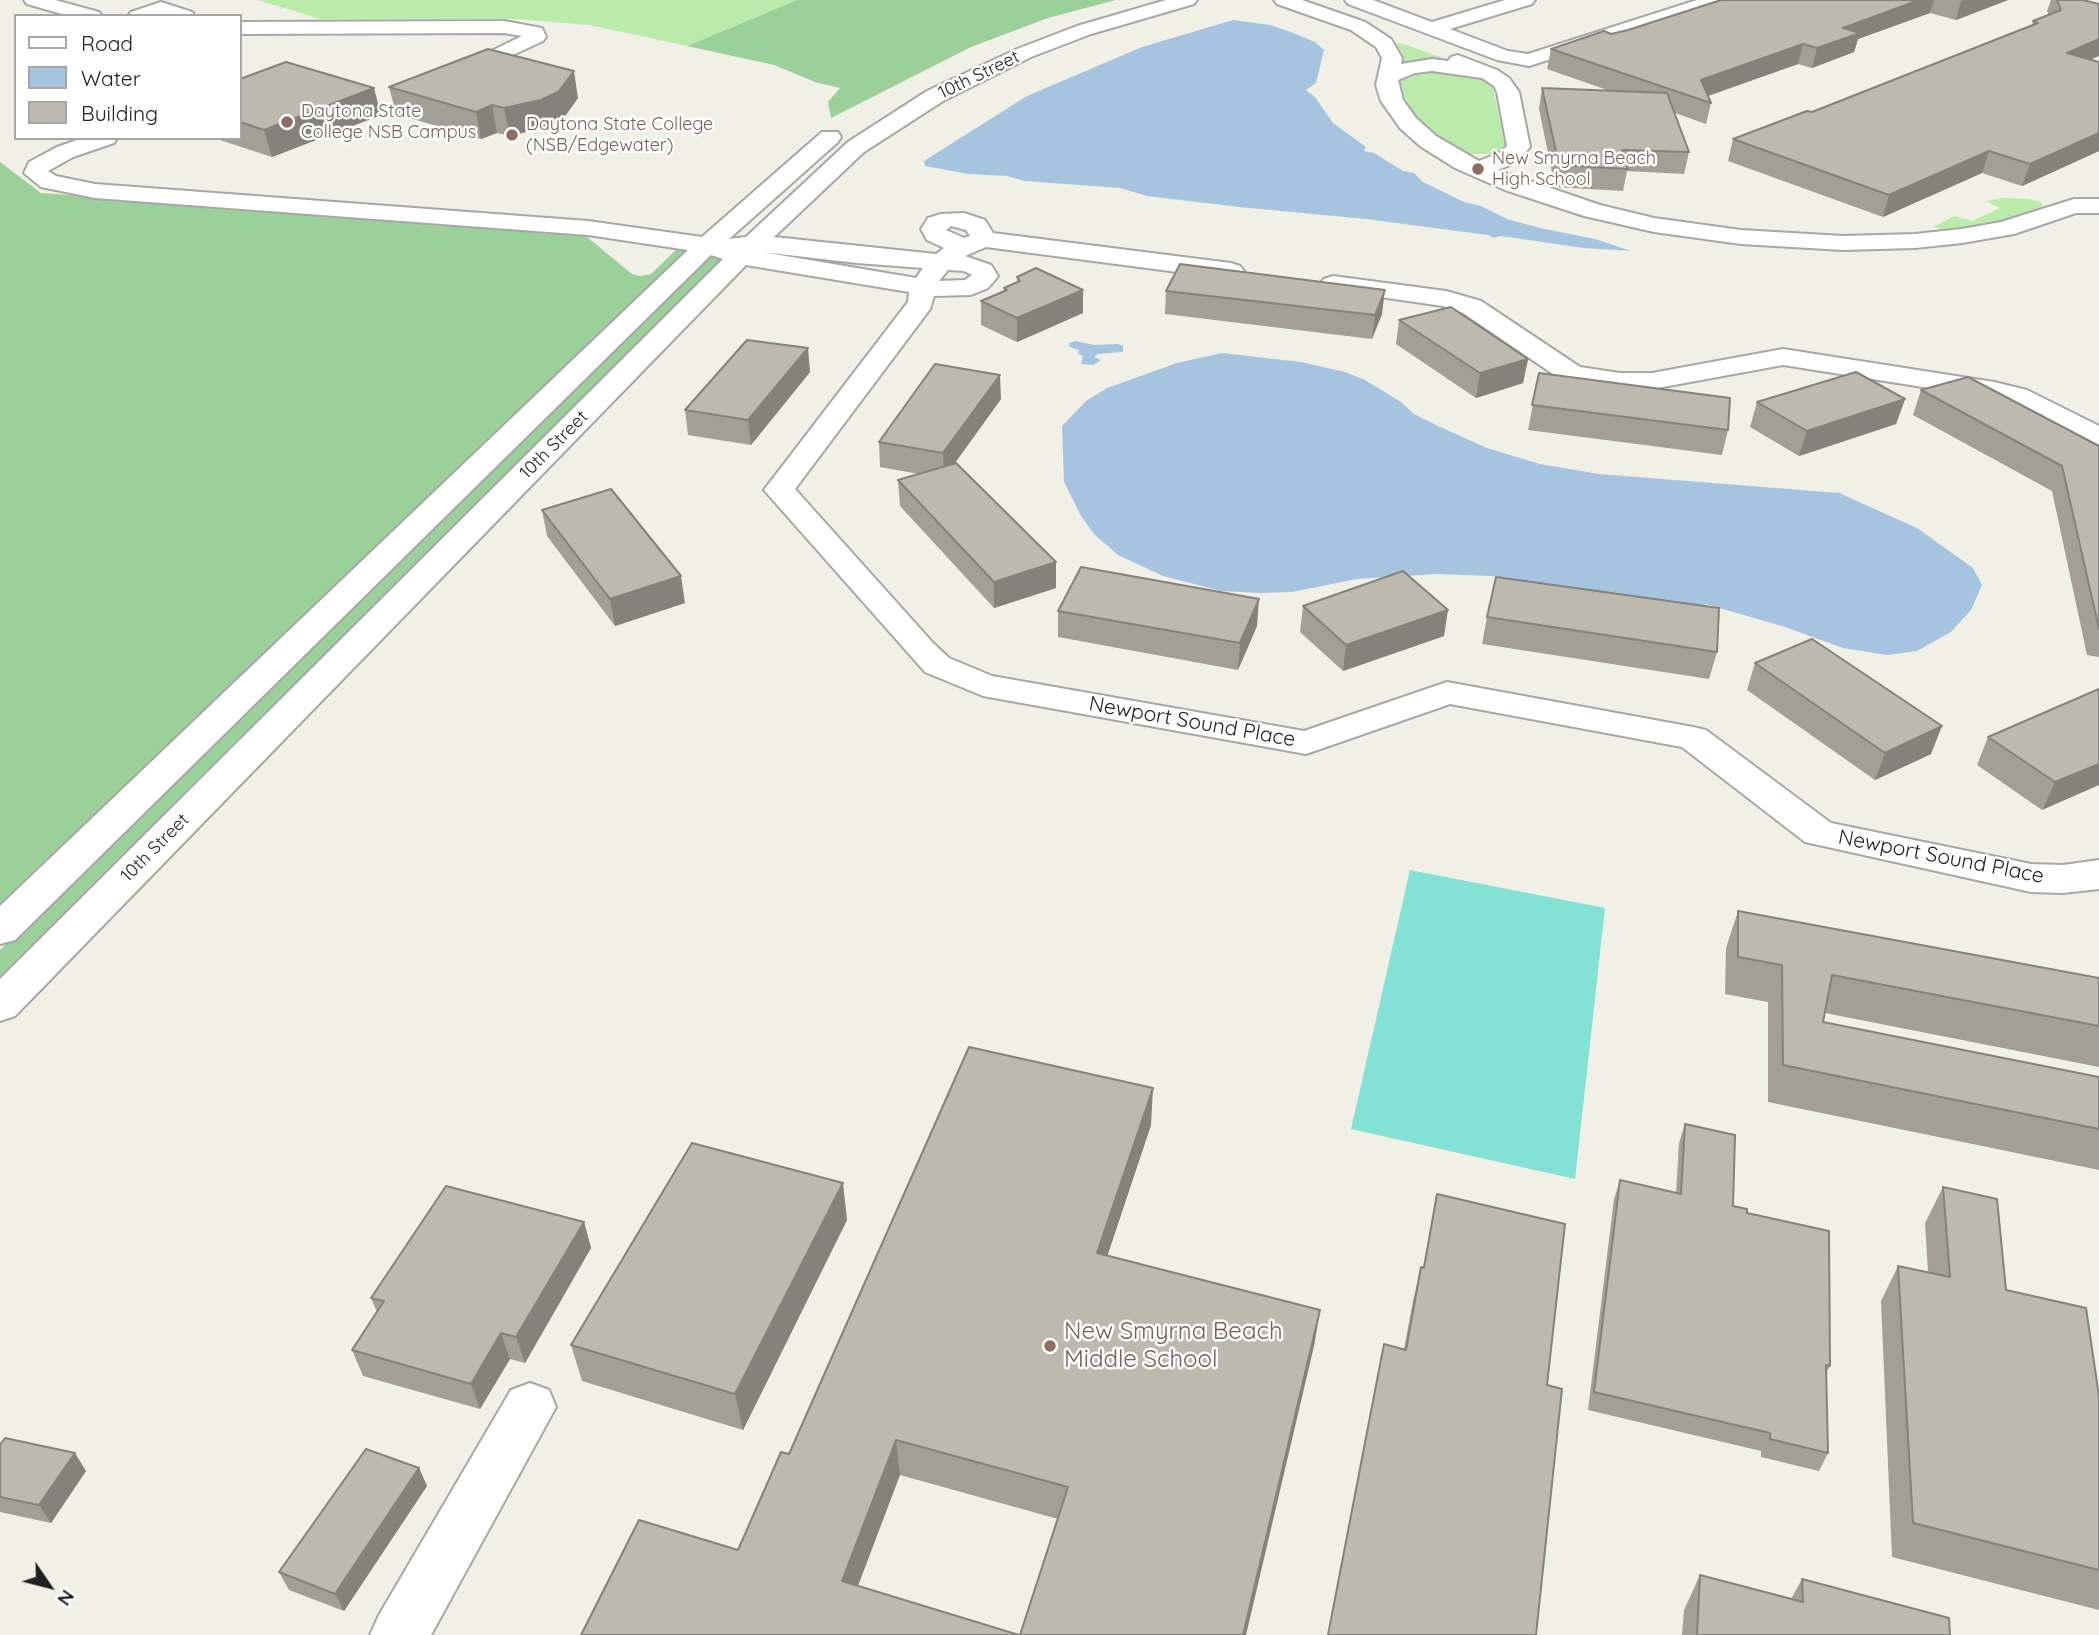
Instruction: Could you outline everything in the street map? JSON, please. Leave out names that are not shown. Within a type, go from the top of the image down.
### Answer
[{"type":"street","points":[[34,0],[85,14]]},
{"type":"street","points":[[132,0],[179,14]]},
{"type":"street","name":"10th Street","points":[[913,85],[1000,45],[1134,0]]},
{"type":"street","name":"10th Street","points":[[0,1005],[747,250],[856,147],[935,96],[1024,53],[1074,34],[1186,0]]},
{"type":"street","points":[[1284,0],[1358,26],[1530,60],[1717,0]]},
{"type":"street","points":[[1355,0],[1418,39],[1502,82],[1508,92],[1519,147],[1509,157],[1478,170]]},
{"type":"street","points":[[1418,39],[1525,0]]},
{"type":"street","points":[[144,14],[161,8]]},
{"type":"street","points":[[1358,26],[1378,38],[1388,48],[1392,58],[1389,93],[1408,123],[1428,141],[1478,170],[1535,194],[1623,218],[1675,228],[1786,241],[1883,243],[1938,239],[2005,229],[2074,206],[2099,206]]},
{"type":"street","points":[[242,27],[504,27],[535,32],[536,37],[474,67]]},
{"type":"street","points":[[1389,76],[1411,67],[1432,65],[1490,74]]},
{"type":"street","name":"10th Street","points":[[0,930],[707,245],[777,181],[848,125]]},
{"type":"street","points":[[46,140],[65,152]]},
{"type":"street","points":[[100,140],[65,152],[37,167],[36,173],[49,182],[95,191],[573,226],[850,264],[952,259],[1256,274]]},
{"type":"street","name":"Newport Sound Place","points":[[952,259],[779,490],[937,665],[984,685],[1306,743],[1447,693],[1693,738],[1819,833],[2031,878],[2063,879],[2099,874]]},
{"type":"street","points":[[1310,281],[1446,299],[1472,307],[1572,374],[1620,381],[1652,381],[1783,357],[1994,390],[2017,396],[2099,438]]},
{"type":"street","points":[[399,1635],[530,1407]]},
{"type":"green space","points":[[258,0],[797,0],[687,46],[589,25],[516,19],[320,19]]},
{"type":"green space","points":[[797,0],[1116,0],[1048,18],[971,47],[831,118],[828,102],[840,88],[815,82],[774,65],[687,46]]},
{"type":"green space","points":[[1396,43],[1454,62],[1403,64],[1402,52]]},
{"type":"green space","points":[[1425,68],[1479,77],[1492,84],[1506,148],[1494,154],[1469,154],[1445,143],[1429,131],[1409,107],[1399,80],[1402,75]]},
{"type":"green space","points":[[0,162],[41,193],[581,232],[632,274],[640,276],[651,274],[683,243],[692,247],[0,910]]},
{"type":"green space","points":[[2002,198],[2030,199],[2041,202],[2043,206],[1992,224],[1947,231],[1933,227],[1954,216],[1972,221],[2000,208],[1986,201]]},
{"type":"green space","points":[[712,253],[726,258],[0,983],[0,950]]},
{"type":"shaded area","points":[[1410,870],[1605,908],[1575,1179],[1351,1129]]},
{"type":"water","points":[[1233,20],[1270,25],[1315,42],[1324,50],[1316,83],[1306,90],[1315,97],[1333,123],[1366,147],[1364,151],[1374,153],[1403,171],[1414,173],[1423,182],[1464,202],[1481,206],[1507,219],[1595,239],[1631,251],[1584,248],[1501,236],[1494,238],[1366,219],[1147,196],[1120,188],[1025,181],[1007,176],[969,174],[925,166],[924,161],[1027,96],[1142,47]]},
{"type":"water","points":[[1075,341],[1094,345],[1118,344],[1123,346],[1123,352],[1098,354],[1094,357],[1101,360],[1093,365],[1081,364],[1083,356],[1078,354],[1079,350],[1070,347],[1069,343]]},
{"type":"water","points":[[1222,353],[1301,362],[1345,372],[1365,380],[1401,402],[1414,414],[1438,426],[1487,448],[1540,464],[1599,474],[1839,493],[1917,528],[1973,568],[1982,585],[1971,610],[1951,632],[1917,651],[1887,655],[1843,648],[1785,627],[1706,604],[1690,608],[1491,576],[1437,574],[1357,579],[1292,592],[1261,593],[1221,591],[1163,576],[1118,555],[1095,535],[1081,516],[1064,482],[1062,426],[1086,401],[1107,388],[1177,363]]},
{"type":"building","points":[[1721,0],[1919,0],[1843,28],[1860,33],[1817,48],[1803,44],[1701,80],[1711,103],[1551,49],[1604,31],[1611,34],[1628,30]]},
{"type":"building","points":[[2057,0],[2083,0],[2099,4],[2099,39],[2067,53],[2099,62],[2099,133],[2030,164],[1989,151],[1889,195],[1733,139],[1807,111],[1812,112],[2038,23],[2033,21],[2061,10]]},
{"type":"building","points":[[488,49],[574,71],[558,92],[541,100],[504,108],[492,105],[476,112],[389,87]]},
{"type":"building","points":[[286,62],[374,88],[264,130],[242,123],[242,78]]},
{"type":"building","points":[[1542,88],[1667,93],[1689,152],[1622,150],[1628,169],[1559,165]]},
{"type":"building","points":[[1180,264],[1385,290],[1375,315],[1166,291]]},
{"type":"building","points":[[1036,268],[1083,290],[1017,318],[981,301],[1007,290],[1004,288],[1020,281],[1017,277]]},
{"type":"building","points":[[1451,307],[1528,359],[1480,373],[1399,320]]},
{"type":"building","points":[[747,340],[808,348],[748,420],[685,410]]},
{"type":"building","points":[[935,364],[1000,375],[943,453],[879,442]]},
{"type":"building","points":[[1856,372],[1905,399],[1807,431],[1757,402]]},
{"type":"building","points":[[1539,373],[1730,398],[1728,430],[1532,405]]},
{"type":"building","points":[[1968,377],[2099,446],[2099,629],[2062,466],[1921,390]]},
{"type":"building","points":[[956,463],[1056,562],[994,582],[898,480]]},
{"type":"building","points":[[611,489],[681,576],[610,599],[542,510]]},
{"type":"building","points":[[1081,567],[1259,599],[1240,643],[1058,611]]},
{"type":"building","points":[[1403,571],[1448,610],[1346,645],[1303,606]]},
{"type":"building","points":[[1496,577],[1719,608],[1717,652],[1487,617]]},
{"type":"building","points":[[1812,639],[1942,726],[1885,753],[1755,663]]},
{"type":"building","points":[[2099,689],[2099,764],[2055,782],[1988,737]]},
{"type":"building","points":[[1738,911],[2099,978],[2099,1026],[1832,975],[1823,1022],[2099,1077],[2099,1129],[1783,1065],[1782,965],[1738,957]]},
{"type":"building","points":[[969,1047],[1153,1088],[1097,1253],[1320,1310],[1243,1635],[1020,1635],[1068,1487],[896,1440],[842,1581],[1019,1635],[581,1635],[639,1520],[738,1550],[781,1452],[789,1454]]},
{"type":"building","points":[[1685,1124],[1735,1135],[1733,1206],[1747,1209],[1747,1213],[1829,1231],[1830,1366],[1826,1365],[1828,1453],[1770,1439],[1770,1433],[1594,1392],[1620,1180],[1681,1194]]},
{"type":"building","points":[[692,1143],[843,1183],[735,1394],[571,1345]]},
{"type":"building","points":[[446,1186],[584,1222],[516,1337],[501,1333],[471,1384],[352,1350],[384,1301],[371,1298]]},
{"type":"building","points":[[1943,1187],[1997,1199],[2006,1290],[2086,1308],[2099,1396],[2099,1570],[1913,1523],[1898,1266],[1950,1277]]},
{"type":"building","points":[[1437,1194],[1565,1224],[1547,1385],[1562,1389],[1536,1635],[1328,1635],[1384,1344],[1406,1350]]},
{"type":"building","points":[[5,1438],[75,1453],[39,1505],[0,1497],[0,1445]]},
{"type":"building","points":[[366,1449],[419,1468],[335,1594],[279,1572]]},
{"type":"building","points":[[1700,1575],[1803,1602],[1802,1579],[1949,1618],[1950,1635],[1697,1635]]},
{"type":"place","name":"Daytona State College NSB Campus","points":[[287,122]]},
{"type":"place","name":"Daytona State College (NSB/Edgewater)","points":[[512,135]]},
{"type":"place","name":"New Smyrna Beach High School","points":[[1478,169]]},
{"type":"place","name":"New Smyrna Beach Middle School","points":[[1050,1346]]}]
